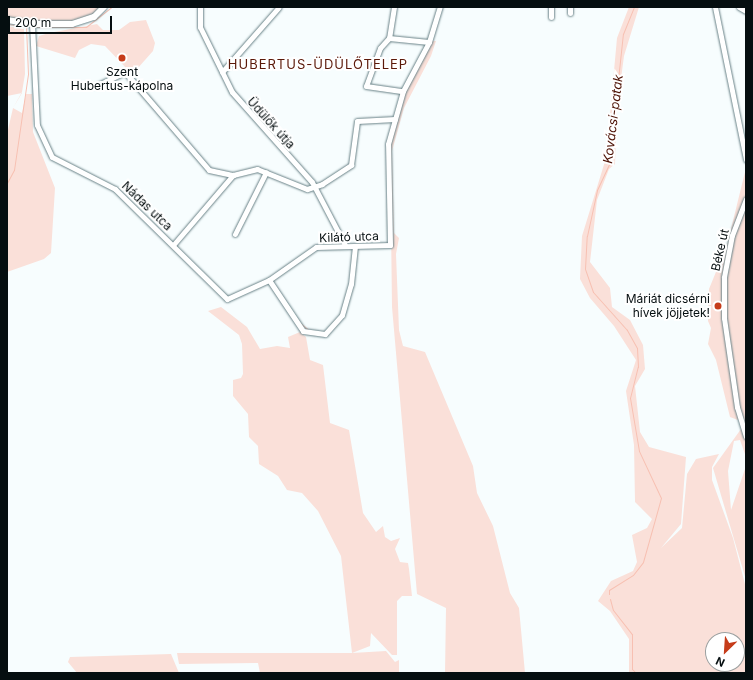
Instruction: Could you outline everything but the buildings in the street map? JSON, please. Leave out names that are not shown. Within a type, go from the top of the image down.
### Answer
[{"type":"main road","points":[[7,20],[32,25],[78,23],[94,16],[104,7]]},
{"type":"street","name":"Üdülők útja","points":[[200,7],[200,27],[237,100],[312,182],[313,188],[345,245]]},
{"type":"street","points":[[222,72],[279,7]]},
{"type":"street","points":[[394,7],[389,38],[380,48],[366,86],[403,91]]},
{"type":"street","points":[[96,86],[123,72],[172,123],[204,167],[218,174],[233,175],[253,169],[266,172],[304,188],[313,188],[351,165],[357,121],[395,119],[403,91],[429,42],[440,7]]},
{"type":"street","points":[[551,7],[551,17]]},
{"type":"street","points":[[570,7],[570,13]]},
{"type":"street","points":[[715,7],[746,160]]},
{"type":"street","points":[[739,7],[746,11]]},
{"type":"street","name":"Nádas utca","points":[[32,25],[31,34],[36,125],[52,157],[115,189],[174,244],[227,300]]},
{"type":"street","points":[[389,38],[429,42]]},
{"type":"street","name":"Kilátó utca","points":[[227,300],[269,280],[312,248],[345,245],[390,245],[387,158],[395,119]]},
{"type":"street","points":[[235,234],[266,172]]},
{"type":"street","points":[[174,244],[233,175]]},
{"type":"street","name":"Béke út","points":[[746,199],[732,235],[724,277],[724,318],[741,426],[746,437]]},
{"type":"street","points":[[269,280],[303,330],[325,334],[342,315],[350,288],[355,246]]},
{"type":"shaded area","points":[[7,7],[102,7],[89,18],[54,24],[7,18]]},
{"type":"shaded area","points":[[629,7],[639,7],[624,56],[617,109],[615,164],[609,169],[597,200],[590,262],[610,288],[612,307],[630,320],[643,345],[645,369],[635,386],[640,432],[649,447],[686,457],[681,524],[661,548],[682,528],[687,474],[696,459],[719,454],[712,467],[712,480],[733,538],[746,588],[746,673],[629,673],[629,639],[610,611],[598,601],[611,581],[633,571],[637,562],[632,535],[647,528],[652,519],[635,502],[634,445],[626,391],[636,360],[614,326],[590,298],[580,279],[582,236],[606,158],[617,38]]},
{"type":"shaded area","points":[[146,20],[155,43],[153,51],[137,69],[129,71],[105,46],[91,44],[79,50],[75,58],[36,46],[39,36],[49,33],[97,24],[103,30],[119,30],[130,22]]},
{"type":"shaded area","points":[[7,26],[24,29],[25,74],[22,92],[7,96]]},
{"type":"shaded area","points":[[431,41],[436,41],[431,56],[404,108],[392,151],[394,233],[399,238],[396,254],[399,330],[403,346],[425,352],[473,466],[477,493],[493,526],[510,593],[519,608],[525,673],[445,673],[446,608],[417,594],[392,307],[390,146],[407,85]]},
{"type":"shaded area","points":[[26,94],[32,94],[33,132],[55,188],[51,253],[44,259],[7,272],[7,134],[13,108],[22,113]]},
{"type":"shaded area","points":[[746,168],[746,429],[743,422],[730,417],[716,360],[708,344],[711,328],[708,321],[709,289],[727,245]]},
{"type":"shaded area","points":[[221,307],[247,327],[260,349],[277,346],[290,348],[288,337],[300,332],[306,337],[310,360],[323,365],[330,423],[349,430],[363,513],[376,532],[383,526],[385,537],[391,541],[400,538],[395,549],[400,562],[408,563],[412,596],[402,596],[397,601],[397,655],[392,655],[371,633],[370,646],[352,653],[341,556],[318,511],[302,493],[287,490],[278,476],[259,464],[258,446],[249,437],[248,414],[233,396],[233,380],[241,378],[243,374],[242,344],[239,335],[208,311]]},
{"type":"shaded area","points":[[741,429],[746,440],[746,457],[740,440],[734,441],[728,471],[731,510],[746,466],[746,580],[713,468]]},
{"type":"shaded area","points":[[386,651],[395,662],[399,660],[399,673],[260,673],[258,663],[179,664],[177,653],[352,653]]},
{"type":"shaded area","points":[[171,654],[179,673],[77,673],[68,662],[70,657]]},
{"type":"waterway","points":[[34,27],[86,27],[112,7]]},
{"type":"waterway","name":"Kovácsi-patak","points":[[609,594],[609,590],[633,575],[643,562],[661,498],[639,451],[630,398],[638,367],[637,348],[627,330],[593,292],[585,269],[587,236],[597,190],[609,164],[623,34],[634,7]]},
{"type":"waterway","points":[[7,24],[24,26]]},
{"type":"waterway","points":[[7,183],[14,170],[28,74],[26,27]]},
{"type":"waterway","points":[[300,323],[309,330]]},
{"type":"waterway","name":"Kovácsi-patak","points":[[610,599],[613,610],[632,634],[632,669],[636,673]]},
{"type":"place","name":"Szent Hubertus-kápolna","points":[[122,58]]},
{"type":"place","name":"Máriát dicsérni hívek jöjjetek!","points":[[718,306]]},
{"type":"district","name":"HUBERTUS-ÜDÜLŐTELEP","points":[[318,64]]}]
